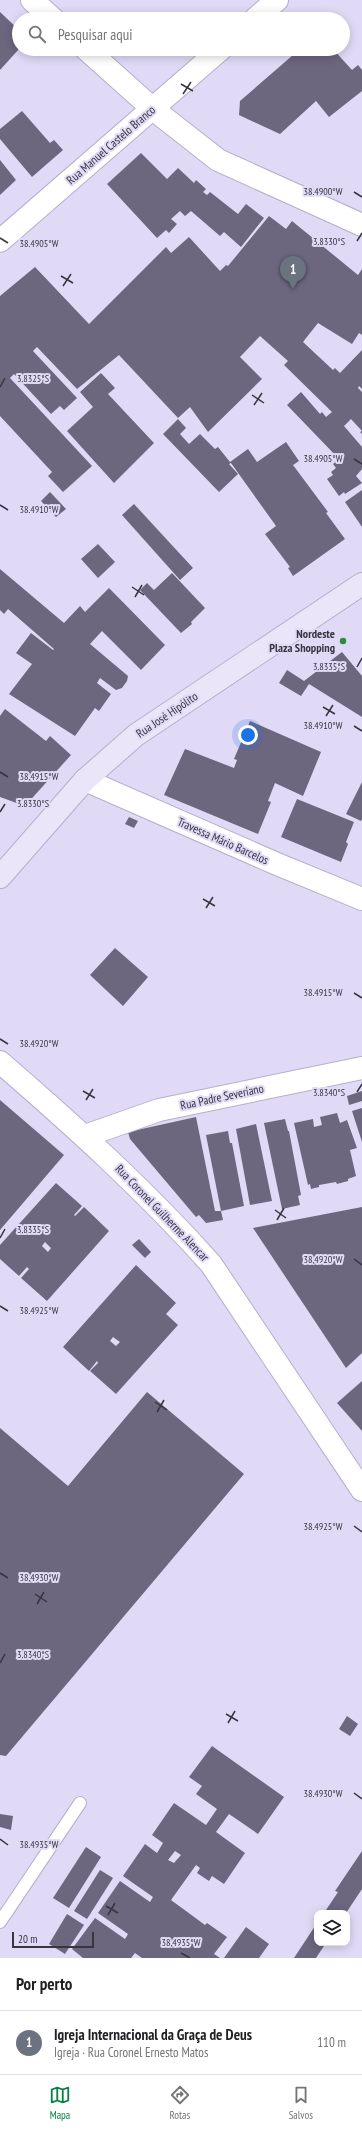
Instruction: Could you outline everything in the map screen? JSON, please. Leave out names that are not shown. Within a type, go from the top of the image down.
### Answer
[{"type":"main road","name":"Rua José Hipólito","points":[[0,877],[85,780],[136,735],[362,584]]},
{"type":"street","points":[[32,0],[45,12]]},
{"type":"street","points":[[264,12],[277,0]]},
{"type":"street","points":[[94,56],[152,109],[218,160],[362,225]]},
{"type":"street","name":"Rua Manuel Castelo Branco","points":[[0,241],[213,56]]},
{"type":"street","name":"Travessa Mário Barcelos","points":[[85,780],[277,864],[362,899]]},
{"type":"street","name":"Rua Coronel Guilherme Alencar","points":[[0,1062],[85,1136],[182,1231],[211,1264],[362,1490]]},
{"type":"street","name":"Rua Padre Severíano","points":[[85,1136],[160,1110],[362,1068]]},
{"type":"lane","points":[[0,1922],[80,1802]]},
{"type":"building","points":[[0,12],[12,23],[13,56],[0,70]]},
{"type":"building","points":[[292,56],[339,56],[352,70],[358,65],[362,70],[362,91],[329,117],[316,101],[280,134],[239,115],[240,101]]},
{"type":"building","points":[[22,111],[50,143],[54,140],[63,150],[32,177],[0,139],[0,129]]},
{"type":"building","points":[[141,153],[167,179],[178,168],[194,183],[196,180],[206,189],[203,192],[207,195],[210,192],[238,214],[246,204],[264,218],[241,247],[224,232],[220,236],[191,211],[185,216],[180,211],[171,219],[177,224],[169,233],[166,230],[157,238],[107,184]]},
{"type":"building","points":[[0,160],[16,180],[0,195]]},
{"type":"building","points":[[269,216],[286,229],[292,221],[358,275],[362,269],[362,335],[359,333],[352,344],[318,323],[303,342],[333,370],[335,368],[340,373],[362,350],[362,389],[359,386],[358,388],[362,392],[362,431],[351,419],[344,426],[362,447],[362,469],[356,476],[362,483],[345,494],[344,492],[339,496],[327,479],[333,475],[331,472],[336,468],[333,464],[339,459],[287,405],[301,392],[320,414],[322,412],[326,417],[332,412],[284,365],[288,361],[260,336],[240,357],[262,379],[208,432],[190,407],[178,418],[119,355],[77,389],[37,347],[33,351],[77,398],[64,410],[60,406],[51,414],[14,374],[10,378],[92,466],[63,492],[48,476],[52,472],[0,416],[0,296],[35,267],[89,324],[166,247],[171,253],[189,237],[220,271],[226,265],[228,266]]},
{"type":"building","points":[[101,373],[115,388],[108,394],[154,443],[114,483],[67,431],[93,407],[80,392]]},
{"type":"building","points":[[178,419],[186,428],[180,434],[189,444],[200,434],[215,449],[218,447],[230,462],[248,449],[257,462],[286,442],[299,461],[293,465],[328,512],[326,513],[345,539],[293,576],[288,568],[290,567],[265,534],[276,526],[231,463],[229,464],[238,474],[219,492],[163,434]]},
{"type":"building","points":[[362,490],[362,527],[345,502]]},
{"type":"building","points":[[50,492],[66,509],[56,517],[41,501]]},
{"type":"building","points":[[134,504],[193,568],[180,580],[122,515]]},
{"type":"building","points":[[98,544],[115,562],[98,578],[81,559]]},
{"type":"building","points":[[0,569],[64,623],[80,606],[85,612],[109,588],[165,645],[141,670],[102,631],[90,644],[128,676],[127,681],[122,688],[116,690],[100,678],[97,683],[111,694],[99,711],[95,708],[75,736],[9,694],[32,664],[16,653],[31,633],[53,650],[54,649],[8,609],[4,614],[0,610]]},
{"type":"building","points":[[172,573],[205,608],[191,622],[192,624],[181,633],[140,590],[147,583],[154,590]]},
{"type":"building","points":[[342,652],[362,676],[362,717],[309,684],[301,696],[279,683],[287,670],[304,681]]},
{"type":"building","points":[[5,709],[46,741],[50,736],[71,755],[25,806],[0,797],[0,716]]},
{"type":"building","points":[[250,721],[321,752],[303,796],[275,783],[268,801],[271,802],[258,834],[164,795],[185,749],[234,768],[237,760],[234,759]]},
{"type":"building","points":[[362,782],[362,819],[361,821],[346,814]]},
{"type":"building","points":[[297,799],[354,822],[346,842],[348,844],[341,862],[281,837]]},
{"type":"building","points":[[129,817],[138,821],[134,828],[125,824]]},
{"type":"building","points":[[115,948],[148,977],[123,1006],[90,975]]},
{"type":"building","points":[[362,1091],[362,1101],[349,1105],[347,1096]]},
{"type":"building","points":[[0,1100],[64,1155],[0,1230]]},
{"type":"building","points":[[362,1108],[362,1142],[352,1111]]},
{"type":"building","points":[[337,1113],[340,1123],[347,1120],[357,1148],[350,1150],[356,1176],[348,1179],[348,1181],[337,1184],[336,1182],[319,1185],[319,1187],[311,1189],[310,1184],[308,1185],[294,1123],[313,1119],[314,1127],[322,1125],[320,1117]]},
{"type":"building","points":[[196,1117],[215,1211],[221,1211],[223,1220],[206,1223],[199,1215],[196,1217],[130,1139],[128,1132]]},
{"type":"building","points":[[285,1119],[289,1131],[301,1195],[298,1196],[300,1205],[282,1209],[264,1123]]},
{"type":"building","points":[[256,1124],[272,1201],[250,1205],[236,1129]]},
{"type":"building","points":[[228,1131],[230,1143],[232,1143],[244,1206],[221,1211],[206,1135]]},
{"type":"building","points":[[56,1183],[82,1206],[74,1215],[75,1216],[84,1207],[109,1231],[47,1301],[21,1278],[29,1269],[27,1267],[19,1276],[0,1259],[0,1245]],"holes":[[[45,1242],[51,1248],[48,1252],[42,1246]]]},
{"type":"building","points":[[362,1207],[362,1353],[346,1368],[253,1228]]},
{"type":"building","points":[[139,1239],[151,1252],[145,1258],[132,1245]]},
{"type":"building","points":[[136,1265],[176,1303],[166,1314],[178,1325],[116,1394],[90,1371],[98,1363],[97,1361],[89,1371],[63,1347]],"holes":[[[113,1337],[120,1342],[116,1346],[110,1341]]]},
{"type":"building","points":[[362,1381],[362,1431],[337,1403]]},
{"type":"building","points":[[147,1392],[244,1474],[6,1756],[0,1755],[0,1428],[68,1486]]},
{"type":"building","points":[[347,1716],[358,1724],[350,1736],[339,1729]]},
{"type":"building","points":[[212,1746],[284,1797],[258,1834],[229,1814],[216,1832],[245,1853],[224,1884],[212,1876],[209,1881],[197,1873],[200,1868],[196,1865],[171,1900],[205,1925],[207,1923],[227,1937],[214,1954],[220,1958],[142,1958],[135,1953],[131,1958],[83,1958],[72,1949],[95,1918],[125,1939],[128,1934],[98,1913],[120,1881],[150,1902],[153,1897],[123,1876],[145,1844],[157,1853],[163,1843],[152,1835],[174,1803],[206,1825],[217,1809],[196,1794],[202,1786],[189,1777]],"holes":[[[175,1851],[181,1855],[174,1863],[168,1860]]]},
{"type":"building","points":[[0,1814],[13,1816],[11,1830],[0,1827]]},
{"type":"building","points":[[86,1847],[101,1857],[69,1908],[53,1898]]},
{"type":"building","points":[[362,1851],[362,1889],[348,1910],[326,1910],[338,1892],[335,1891]]},
{"type":"building","points":[[100,1870],[113,1878],[87,1919],[74,1911]]},
{"type":"building","points":[[67,1914],[84,1925],[65,1954],[49,1944]]},
{"type":"building","points":[[246,1927],[269,1944],[259,1958],[224,1958]]},
{"type":"building","points":[[314,1928],[314,1946],[324,1946],[316,1958],[294,1958]]},
{"type":"place","name":"Igreja Internacional da Graça de Deus","points":[[293,289]]},
{"type":"place","name":"Nordeste Plaza Shopping","points":[[343,641]]}]
